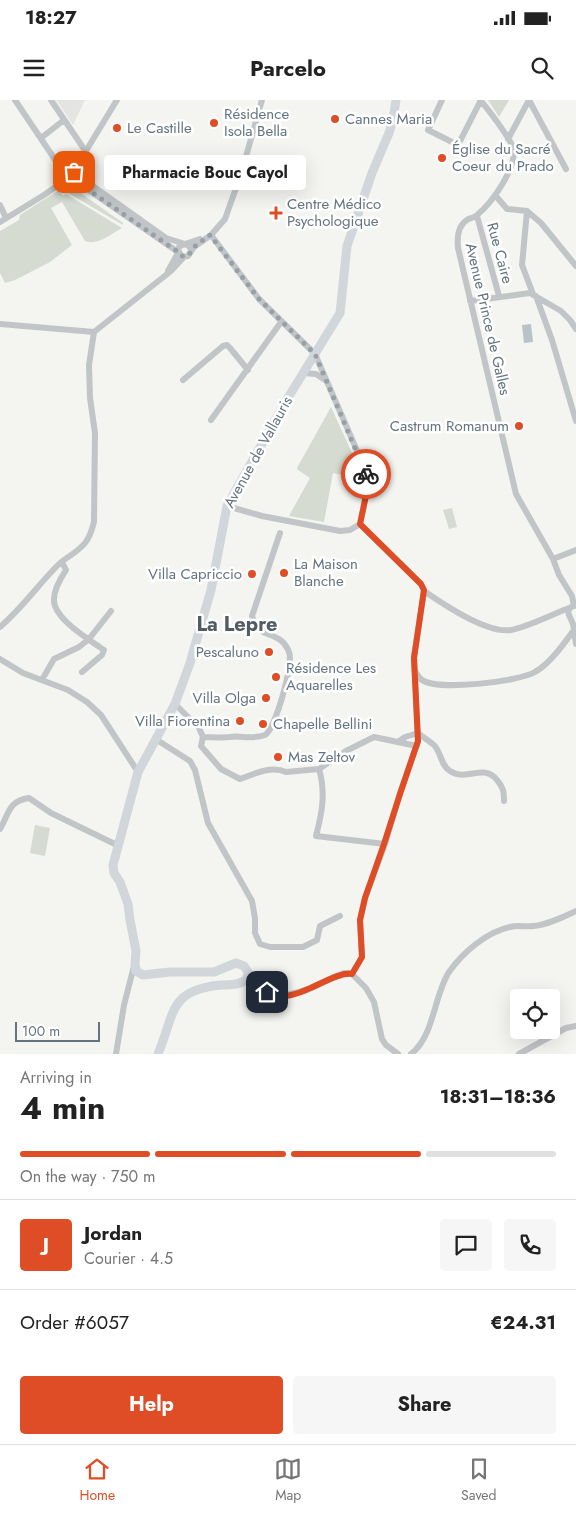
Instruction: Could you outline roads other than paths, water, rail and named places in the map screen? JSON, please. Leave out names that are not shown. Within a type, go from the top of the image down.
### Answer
[{"type":"main road","name":"Avenue de Vallauris","points":[[135,964],[136,952],[128,904],[113,869],[138,772],[175,704],[190,663],[199,626],[207,604],[227,506],[286,401],[340,313],[347,246],[372,173],[394,120],[396,100]]},
{"type":"main road","points":[[135,964],[136,971],[144,975],[170,972],[214,972],[236,963],[240,963],[247,969],[248,976],[240,984],[198,988],[186,995],[174,1010],[158,1054]]},
{"type":"street","points":[[15,100],[70,176],[163,236],[186,244],[191,250]]},
{"type":"street","points":[[52,100],[86,152]]},
{"type":"street","points":[[0,222],[32,204],[70,176],[117,100]]},
{"type":"street","points":[[93,190],[180,254],[188,256],[191,250],[210,235],[225,219],[243,167],[262,100]]},
{"type":"street","points":[[442,100],[428,130],[458,145],[480,100],[508,139],[529,100]]},
{"type":"street","points":[[529,100],[566,169]]},
{"type":"street","points":[[41,138],[64,120]]},
{"type":"street","name":"Avenue Prince de Galles","points":[[508,139],[513,151],[512,161],[506,177],[495,195],[477,216],[464,222],[458,231],[458,248],[516,494],[553,560],[558,575],[572,596],[573,607],[569,614],[575,628],[576,643]]},
{"type":"street","points":[[495,195],[507,209],[527,211],[541,222],[576,266]]},
{"type":"street","points":[[0,205],[6,218]]},
{"type":"street","points":[[527,211],[522,265],[552,340],[576,421]]},
{"type":"street","name":"Rue Caire","points":[[477,216],[499,296]]},
{"type":"street","points":[[0,324],[94,332],[175,268],[180,254],[179,247],[210,235]]},
{"type":"street","points":[[210,235],[259,299],[315,354],[368,478],[360,524],[354,529],[345,531],[282,527],[227,506]]},
{"type":"street","points":[[470,301],[527,292],[561,311],[576,329]]},
{"type":"street","points":[[211,420],[282,322]]},
{"type":"street","points":[[0,627],[14,615],[62,562],[74,555],[86,542],[94,522],[95,434],[90,398],[89,365],[94,332]]},
{"type":"street","points":[[182,380],[223,346],[230,348],[248,370]]},
{"type":"street","points":[[303,373],[316,374],[327,383]]},
{"type":"street","points":[[360,524],[421,584],[424,590],[467,618],[506,630],[517,628],[573,607]]},
{"type":"street","points":[[203,737],[226,738],[231,736],[244,738],[265,735],[271,728],[286,684],[290,666],[290,652],[278,637],[256,627],[252,616],[282,527]]},
{"type":"street","points":[[553,560],[576,550]]},
{"type":"street","points":[[62,562],[66,570],[54,598],[55,607],[68,623],[104,650],[102,655],[82,672]]},
{"type":"street","points":[[352,974],[362,957],[360,920],[365,898],[418,743],[414,670],[424,590]]},
{"type":"street","points":[[43,678],[54,659],[79,647],[89,639],[111,611]]},
{"type":"street","points":[[416,693],[420,687],[430,683],[480,684],[525,676],[540,669],[575,628]]},
{"type":"street","points":[[565,640],[576,643]]},
{"type":"street","points":[[0,660],[23,673],[68,690],[87,702],[102,715],[138,772]]},
{"type":"street","points":[[414,670],[420,678],[430,683]]},
{"type":"street","points":[[175,704],[199,728],[203,737],[201,746],[221,768],[240,779],[264,770],[282,770],[286,772],[319,769],[346,751],[374,737],[398,742],[418,743]]},
{"type":"street","points":[[398,742],[404,737],[418,733]]},
{"type":"street","points":[[418,733],[435,746],[447,770],[454,774],[464,775],[486,772],[493,774],[504,788],[504,801]]},
{"type":"street","points":[[157,740],[190,761],[195,770],[208,823],[252,902],[255,933],[260,944],[270,947],[303,947],[317,940],[320,926],[340,916]]},
{"type":"street","points":[[319,769],[322,778],[323,808],[316,836],[384,844]]},
{"type":"street","points":[[0,829],[7,812],[18,800],[29,798],[51,813],[119,846]]},
{"type":"street","points":[[411,1054],[420,1045],[426,1032],[444,980],[455,964],[468,952],[490,936],[511,926],[534,926],[576,911]]},
{"type":"street","points":[[116,1054],[126,995],[135,964]]},
{"type":"street","points":[[248,976],[271,995],[278,997],[307,990],[344,973],[352,974],[366,988],[374,1002],[382,1040],[398,1054]]},
{"type":"street","points":[[519,1054],[566,1028],[576,1026]]},
{"type":"place","name":"Cannes Maria","points":[[335,119]]},
{"type":"place","name":"Résidence Isola Bella","points":[[214,123]]},
{"type":"place","name":"Le Castille","points":[[117,128]]},
{"type":"place","name":"Église du Sacré Coeur du Prado","points":[[442,158]]},
{"type":"place","name":"Pharmacie Bouc Cayol","points":[[74,172]]},
{"type":"place","name":"Centre Médico Psychologique","points":[[276,213]]},
{"type":"place","name":"Castrum Romanum","points":[[519,426]]},
{"type":"place","name":"La Maison Blanche","points":[[284,573]]},
{"type":"place","name":"Villa Capriccio","points":[[252,574]]},
{"type":"place","name":"Pescaluno","points":[[269,652]]},
{"type":"place","name":"Résidence Les Aquarelles","points":[[276,677]]},
{"type":"place","name":"Villa Olga","points":[[266,698]]},
{"type":"place","name":"Villa Fiorentina","points":[[240,721]]},
{"type":"place","name":"Chapelle Bellini","points":[[263,724]]},
{"type":"place","name":"Mas Zeltov","points":[[278,757]]},
{"type":"district","name":"La Lepre","points":[[237,624]]}]
